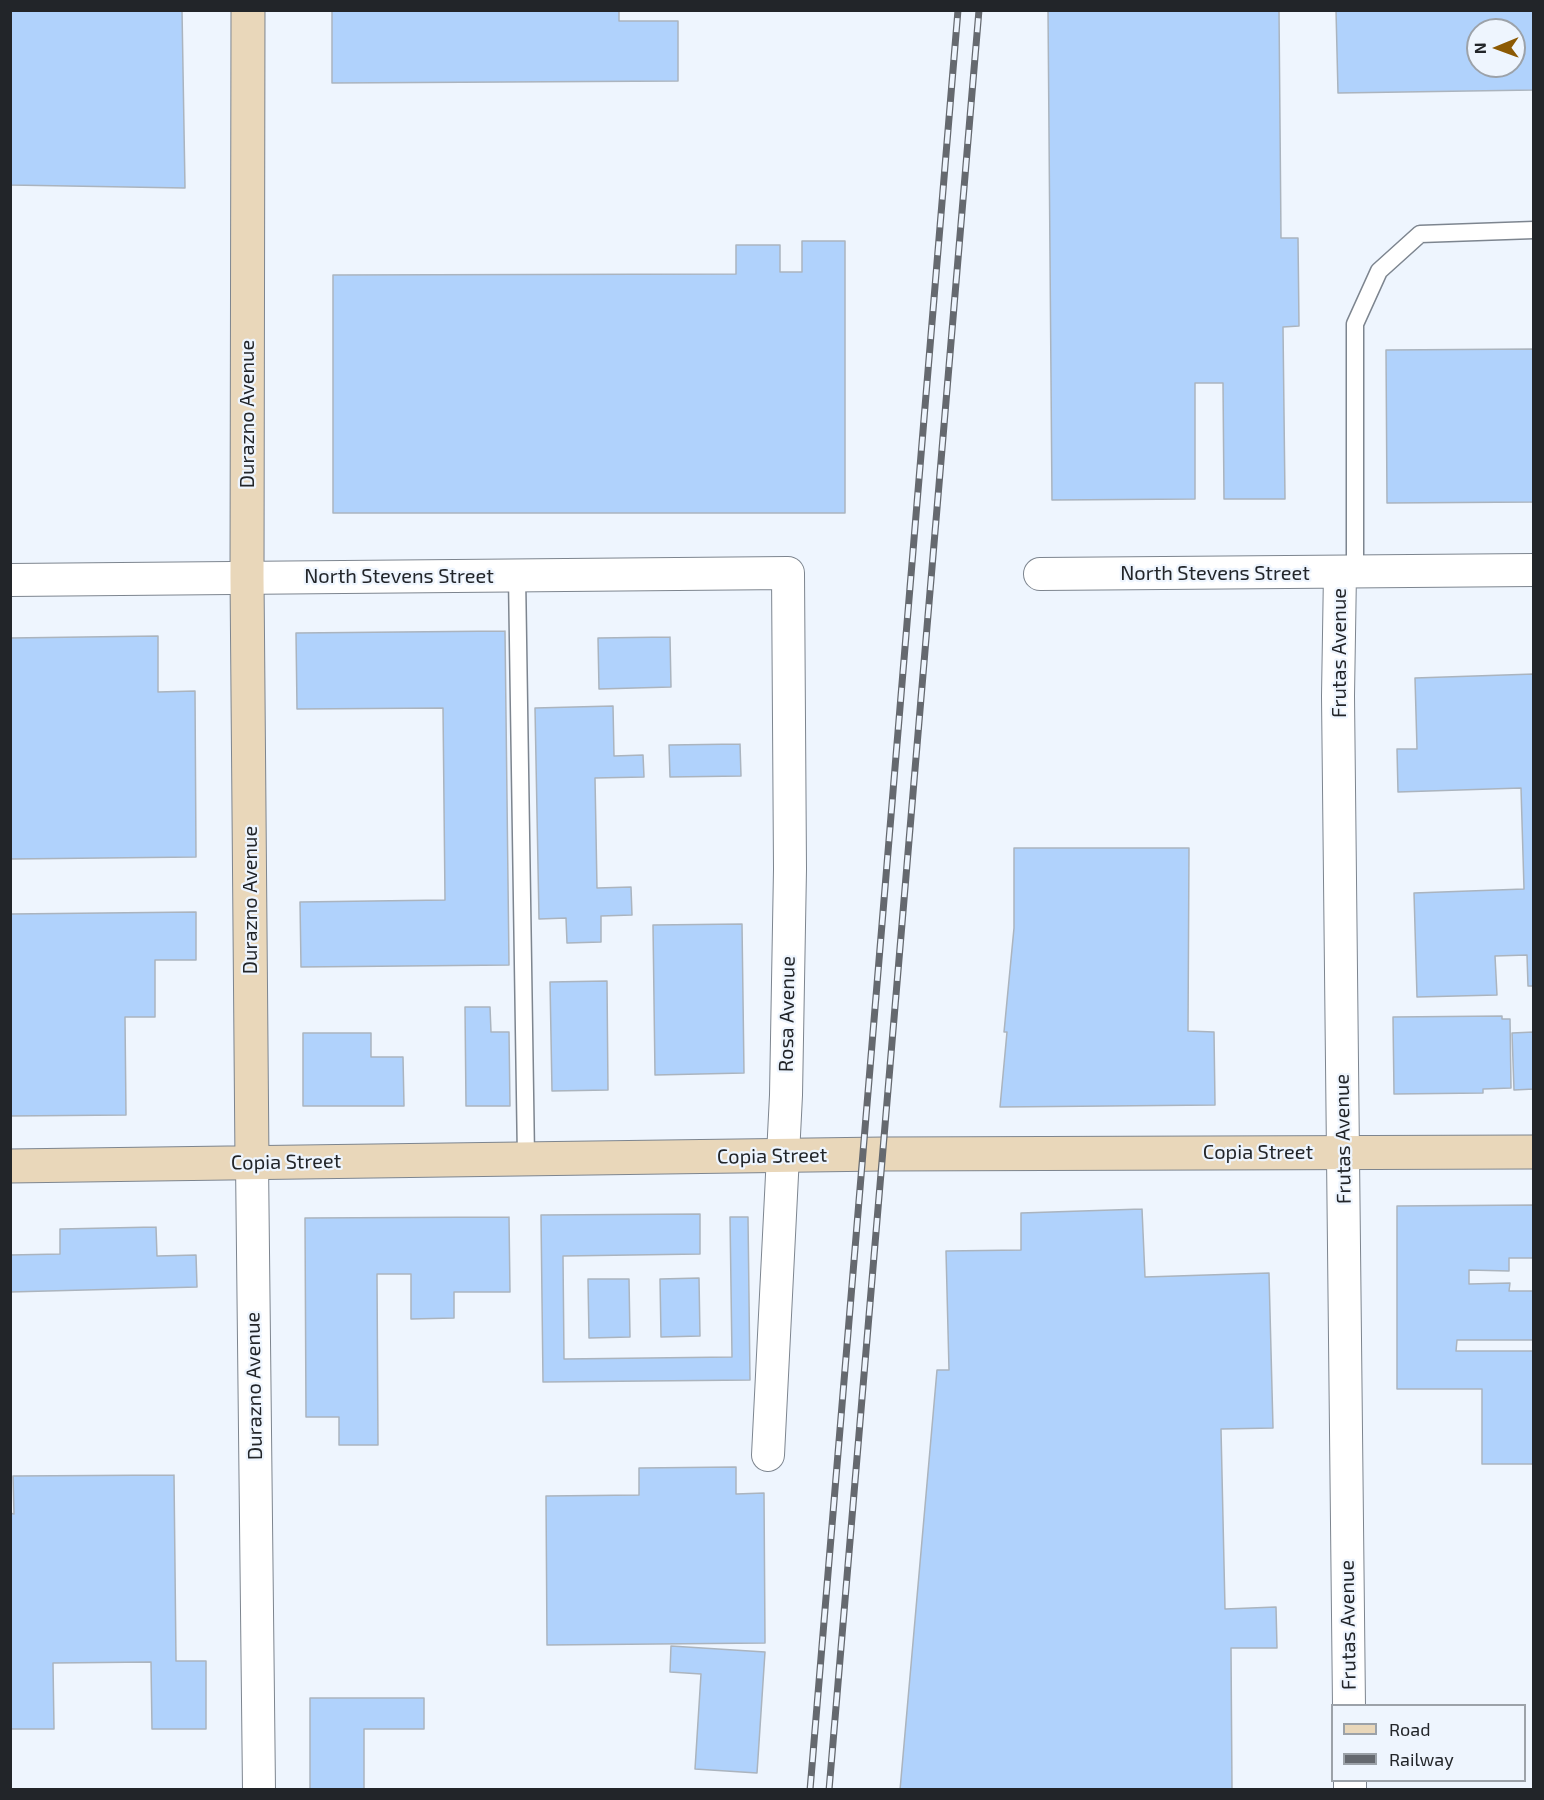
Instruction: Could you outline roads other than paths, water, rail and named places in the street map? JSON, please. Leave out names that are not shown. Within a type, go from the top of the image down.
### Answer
[{"type":"main road","name":"Durazno Avenue","points":[[248,10],[247,577],[252,1162]]},
{"type":"main road","name":"Copia Street","points":[[10,1166],[526,1158],[1533,1152]]},
{"type":"street","name":"North Stevens Street","points":[[1040,574],[1533,570]]},
{"type":"street","name":"Frutas Avenue","points":[[1347,572],[1338,708],[1349,1704]]},
{"type":"street","name":"North Stevens Street","points":[[10,580],[788,573]]},
{"type":"street","name":"Rosa Avenue","points":[[768,1455],[782,1157],[790,869],[788,573]]},
{"type":"street","name":"Durazno Avenue","points":[[252,1162],[259,1790]]},
{"type":"lane","points":[[1347,572],[1354,324],[1379,271],[1420,234],[1533,230]]},
{"type":"lane","points":[[517,575],[526,1158]]},
{"type":"railway","points":[[810,1790],[958,10]]},
{"type":"railway","points":[[829,1790],[979,10]]}]
